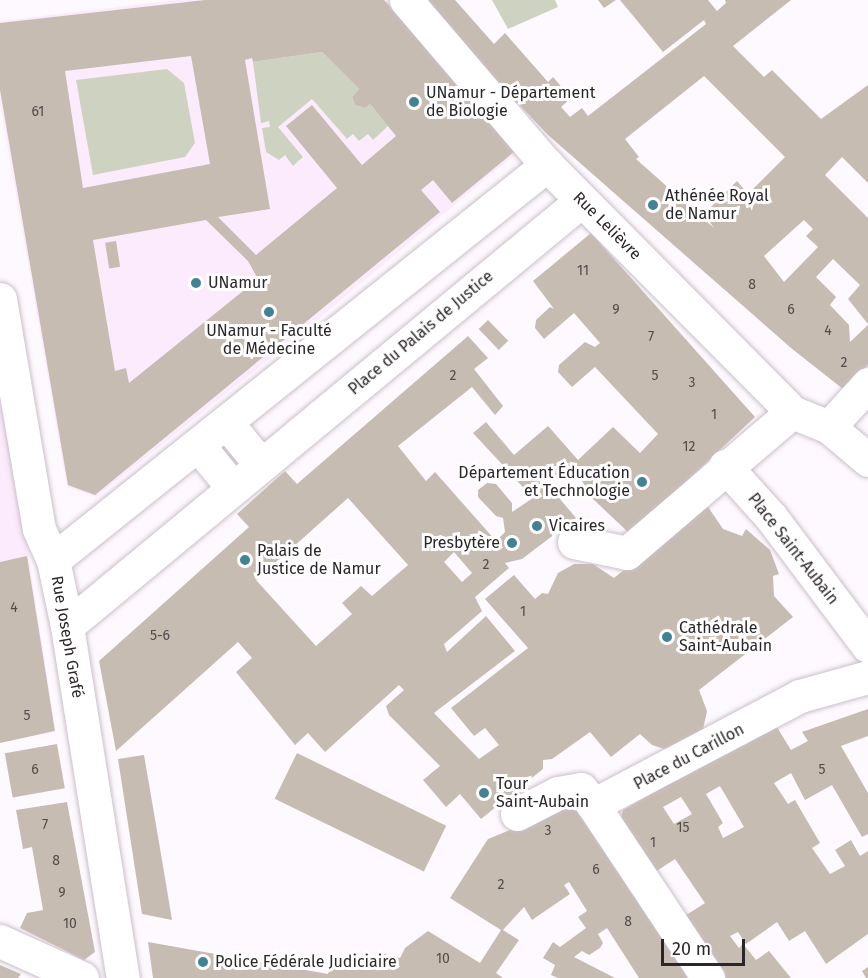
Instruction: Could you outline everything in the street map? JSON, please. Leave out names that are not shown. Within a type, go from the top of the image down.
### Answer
[{"type":"street","name":"Rue Lelièvre","points":[[406,0],[581,201],[792,412],[829,427],[868,460]]},
{"type":"street","points":[[53,560],[548,165]]},
{"type":"street","name":"Place du Palais de Justice","points":[[67,626],[581,201]]},
{"type":"street","name":"Rue Joseph Grafé","points":[[0,299],[39,529],[53,560],[67,626],[123,978]]},
{"type":"street","points":[[829,427],[868,384]]},
{"type":"street","points":[[574,542],[627,553],[725,466],[792,412]]},
{"type":"street","points":[[226,422],[261,465]]},
{"type":"street","points":[[198,445],[233,488]]},
{"type":"street","name":"Place Saint-Aubain","points":[[725,466],[771,517],[868,646]]},
{"type":"street","name":"Place du Carillon","points":[[593,805],[800,696],[868,676]]},
{"type":"street","points":[[517,814],[558,793],[581,789],[708,978]]},
{"type":"street","points":[[0,941],[82,978]]},
{"type":"shaded area","name":"UNamur","points":[[177,0],[387,0],[444,52],[519,151],[292,341],[96,497],[67,487],[0,103],[0,21]]},
{"type":"shaded area","points":[[0,373],[49,689],[0,700]]},
{"type":"green space","points":[[492,0],[555,0],[558,7],[508,29]]},
{"type":"green space","points":[[322,52],[359,89],[352,97],[355,105],[365,108],[370,104],[388,126],[373,140],[368,134],[359,141],[353,134],[347,139],[312,99],[278,127],[303,157],[293,166],[285,155],[279,160],[266,152],[262,128],[270,127],[269,121],[261,123],[253,62]]},
{"type":"green space","points":[[167,69],[184,83],[195,143],[185,157],[93,175],[76,80]]},
{"type":"building","name":"UNamur","points":[[205,0],[384,0],[431,49],[515,151],[452,203],[433,180],[421,190],[440,212],[95,495],[68,485],[0,90],[0,23]],"holes":[[[322,52],[359,89],[352,97],[355,105],[365,108],[370,104],[396,136],[362,165],[312,105],[286,126],[337,188],[256,255],[218,217],[270,209],[245,60],[252,58],[253,62]],[[191,56],[210,164],[83,188],[65,71]],[[206,220],[248,261],[258,279],[129,383],[126,368],[115,371],[93,240]]]},
{"type":"building","points":[[427,0],[455,0],[494,44],[505,33],[548,82],[553,77],[571,98],[561,107],[570,117],[582,108],[588,116],[706,24],[704,20],[663,52],[620,0],[708,0],[717,11],[726,3],[725,0],[791,0],[733,46],[764,77],[772,70],[821,119],[868,85],[868,183],[842,157],[825,175],[868,218],[868,324],[848,299],[860,285],[833,259],[816,277],[836,297],[830,305],[849,325],[850,342],[868,325],[868,365],[843,389],[791,348],[548,135],[491,75]],"holes":[[[704,76],[785,157],[748,194],[737,181],[704,214],[714,228],[636,159],[639,157],[625,139]],[[804,220],[813,229],[806,236],[818,247],[784,282],[764,256]]]},
{"type":"building","points":[[598,0],[616,0],[604,8]]},
{"type":"building","points":[[591,233],[755,417],[630,534],[593,499],[579,476],[582,473],[573,464],[543,490],[554,492],[576,518],[522,559],[505,563],[509,568],[475,597],[482,611],[444,644],[447,652],[486,616],[515,651],[434,713],[479,759],[499,745],[485,728],[474,736],[451,708],[528,648],[485,599],[514,575],[535,599],[542,593],[548,594],[558,573],[574,564],[593,564],[614,578],[706,504],[723,529],[742,536],[746,529],[770,550],[779,574],[773,576],[774,596],[793,617],[699,690],[707,711],[702,734],[671,751],[652,745],[640,734],[611,757],[590,732],[552,759],[543,760],[543,769],[481,819],[460,794],[446,807],[423,780],[440,766],[389,715],[386,706],[404,690],[399,685],[325,752],[308,733],[295,745],[236,672],[252,658],[238,642],[116,751],[99,661],[249,527],[237,514],[285,471],[297,484],[468,336],[488,358],[474,369],[503,406],[495,415],[472,387],[398,446],[426,481],[435,472],[496,541],[505,532],[503,518],[496,516],[478,497],[478,490],[487,483],[496,484],[512,503],[512,512],[533,498],[473,433],[486,422],[514,455],[548,426],[578,460],[613,427],[640,453],[658,434],[595,367],[572,387],[558,372],[559,365],[585,342],[595,347],[600,343],[574,313],[544,339],[535,328],[536,320],[550,307],[554,309],[533,281]],"holes":[[[348,498],[408,565],[372,596],[361,586],[342,603],[352,614],[316,646],[256,580]],[[454,552],[472,573],[462,582],[444,562]]]},
{"type":"building","points":[[116,241],[120,267],[109,268],[105,243]]},
{"type":"building","points":[[488,320],[508,341],[499,350],[479,329]]},
{"type":"building","points":[[27,556],[55,731],[0,743],[0,562]]},
{"type":"building","points":[[868,709],[868,736],[841,746],[868,793],[868,834],[862,837],[832,785],[805,800],[791,773],[774,783],[788,804],[795,800],[820,843],[812,848],[830,874],[845,866],[835,850],[851,840],[860,856],[868,851],[868,934],[826,964],[805,931],[789,941],[777,922],[746,944],[738,932],[730,936],[739,948],[743,944],[756,960],[769,951],[791,978],[720,978],[680,919],[705,903],[675,859],[652,874],[620,822],[623,810],[775,724],[791,750],[808,741],[802,732]],"holes":[[[720,786],[744,827],[723,838],[718,827],[723,823],[706,794]],[[681,797],[692,814],[674,824],[663,807]]]},
{"type":"building","points":[[57,744],[65,788],[13,798],[5,753]]},
{"type":"building","points":[[297,753],[446,826],[424,872],[275,799]]},
{"type":"building","points":[[144,755],[172,920],[142,914],[118,759]]},
{"type":"building","points":[[67,802],[95,952],[84,960],[20,928],[27,913],[43,910],[32,847],[23,849],[16,810]]},
{"type":"building","points":[[578,802],[688,978],[639,978],[607,928],[598,934],[603,943],[600,948],[589,955],[582,951],[574,957],[615,978],[558,978],[551,975],[555,965],[543,958],[553,942],[560,947],[586,928],[578,917],[587,911],[569,882],[564,885],[570,894],[532,920],[524,907],[503,930],[519,940],[496,973],[503,978],[153,978],[148,942],[328,974],[330,958],[381,967],[384,954],[400,958],[405,948],[428,931],[480,963],[501,930],[450,898],[488,839]]},
{"type":"building","points":[[0,965],[21,974],[18,978],[0,978]]},
{"type":"building","points":[[868,967],[868,978],[866,978],[862,971]]},
{"type":"place","name":"UNamur - Département de Biologie","points":[[414,102]]},
{"type":"place","name":"Athénée Royal de Namur","points":[[653,205]]},
{"type":"place","name":"UNamur","points":[[196,283]]},
{"type":"place","name":"UNamur - Faculté de Médecine","points":[[269,312]]},
{"type":"place","name":"Département Éducation et Technologie","points":[[642,482]]},
{"type":"place","name":"Vicaires","points":[[537,526]]},
{"type":"place","name":"Presbytère","points":[[512,543]]},
{"type":"place","name":"Palais de Justice de Namur","points":[[245,560]]},
{"type":"place","name":"Cathédrale Saint-Aubain","points":[[667,637]]},
{"type":"place","name":"Tour Saint-Aubain","points":[[484,793]]},
{"type":"place","name":"Police Fédérale Judiciaire","points":[[203,962]]}]
